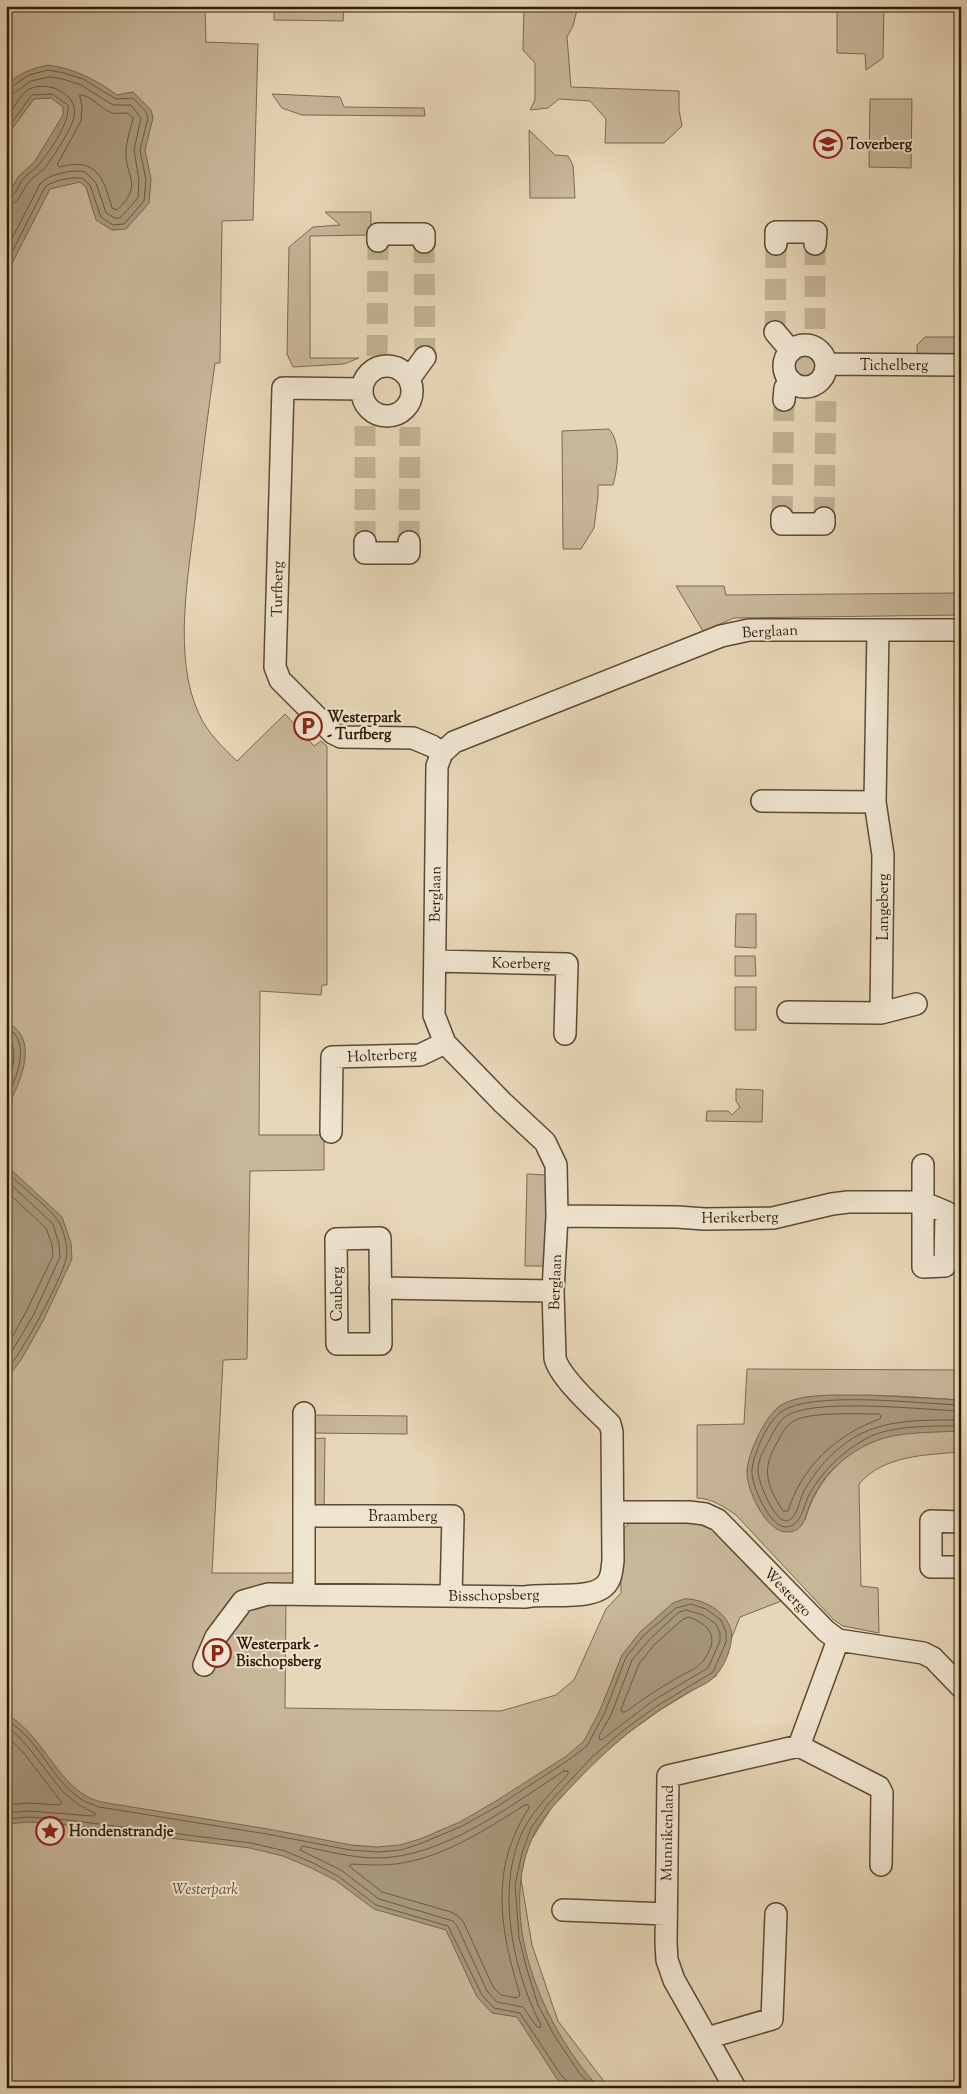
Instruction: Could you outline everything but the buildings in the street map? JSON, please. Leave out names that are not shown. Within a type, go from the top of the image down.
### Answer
[{"type":"street","points":[[776,244],[776,232],[816,232],[815,244]]},
{"type":"street","points":[[378,241],[378,234],[424,234],[424,242]]},
{"type":"street","points":[[775,332],[791,351],[814,340],[821,352],[824,382]]},
{"type":"street","name":"Tichelberg","points":[[791,351],[785,363],[787,390],[809,387],[824,382],[961,365]]},
{"type":"street","points":[[409,379],[425,357]]},
{"type":"street","points":[[365,426],[364,397],[366,377],[377,362],[391,366],[404,373],[409,379],[411,386],[410,427]]},
{"type":"street","name":"Turfberg","points":[[410,401],[400,412],[393,415],[378,414],[364,397],[283,388],[276,667],[280,680],[333,733],[341,737],[413,738],[432,746],[442,753]]},
{"type":"street","points":[[782,517],[782,524],[824,524],[824,518]]},
{"type":"street","points":[[365,542],[365,553],[409,553],[409,542]]},
{"type":"street","name":"Berglaan","points":[[614,1512],[612,1432],[610,1424],[556,1365],[554,1358],[553,1291],[557,1216],[556,1165],[544,1142],[445,1043],[434,1015],[437,766],[442,753],[454,742],[721,636],[749,630],[961,630]]},
{"type":"street","name":"Langeberg","points":[[878,630],[875,802],[883,856],[882,1013]]},
{"type":"street","points":[[762,801],[875,802]]},
{"type":"street","name":"Koerberg","points":[[435,961],[567,964],[565,1034]]},
{"type":"street","points":[[788,1012],[882,1013],[916,1004]]},
{"type":"street","name":"Holterberg","points":[[330,1132],[332,1057],[420,1055],[445,1043]]},
{"type":"street","name":"Herikerberg","points":[[557,1216],[705,1219],[773,1218],[832,1204],[922,1202],[922,1165]]},
{"type":"street","name":"Cauberg","points":[[380,1238],[380,1288],[380,1344],[337,1344],[336,1239],[380,1238]]},
{"type":"street","points":[[380,1288],[553,1291]]},
{"type":"street","points":[[304,1413],[304,1594]]},
{"type":"street","name":"Bisschopsberg","points":[[204,1665],[216,1637],[243,1600],[268,1594],[525,1597],[534,1594],[591,1594],[601,1589],[609,1581],[613,1561],[614,1512]]},
{"type":"street","name":"Westergo","points":[[614,1512],[697,1513],[705,1514],[718,1520],[826,1631],[838,1640]]},
{"type":"street","name":"Braamberg","points":[[304,1516],[453,1516],[451,1596]]},
{"type":"street","points":[[961,1522],[932,1522],[931,1567],[961,1567]]},
{"type":"street","points":[[882,1865],[882,1793],[879,1787],[799,1746],[838,1640],[923,1653],[933,1658],[961,1687]]},
{"type":"street","name":"Munnikenland","points":[[736,2088],[674,1980],[670,1969],[666,1943],[668,1776],[799,1746]]},
{"type":"street","points":[[563,1910],[666,1914]]},
{"type":"street","points":[[707,2038],[772,2019],[776,1914]]},
{"type":"green space","name":"Westerpark","points":[[6,6],[205,6],[206,42],[258,44],[253,220],[222,221],[220,363],[215,363],[207,418],[187,587],[184,641],[186,667],[191,691],[202,721],[220,745],[237,761],[285,714],[314,746],[321,741],[327,746],[327,985],[322,985],[321,995],[260,991],[259,1135],[324,1135],[324,1170],[250,1171],[247,1359],[223,1360],[212,1573],[299,1573],[295,1584],[254,1587],[286,1597],[285,1708],[501,1711],[556,1695],[574,1680],[606,1609],[621,1593],[620,1536],[626,1526],[636,1520],[691,1520],[717,1531],[784,1600],[740,1617],[716,1676],[660,1710],[628,1733],[595,1761],[552,1807],[518,1861],[532,1945],[558,2021],[609,2088],[6,2088]]},
{"type":"green space","points":[[274,6],[344,6],[343,21],[274,20]]},
{"type":"green space","points":[[524,6],[578,6],[573,26],[567,37],[571,87],[679,91],[679,110],[682,126],[664,143],[605,143],[606,119],[590,101],[559,99],[548,108],[530,110],[535,100],[535,63],[523,50]]},
{"type":"green space","points":[[837,6],[884,6],[883,58],[866,70],[865,54],[837,53]]},
{"type":"green space","points":[[272,94],[340,97],[344,107],[424,108],[425,116],[302,115],[282,108]]},
{"type":"green space","points":[[870,99],[912,99],[911,168],[869,167]]},
{"type":"green space","points":[[529,130],[555,155],[568,156],[573,165],[575,198],[530,198]]},
{"type":"green space","points":[[325,212],[371,212],[371,235],[310,236],[310,358],[359,358],[344,364],[293,367],[287,354],[289,247],[313,227],[340,225]]},
{"type":"green space","points":[[925,337],[961,337],[961,358],[917,358],[917,345]]},
{"type":"green space","points":[[805,353],[814,357],[818,366],[814,375],[805,379],[796,375],[792,366],[796,357]]},
{"type":"green space","points":[[609,429],[617,448],[617,463],[613,485],[598,485],[594,528],[581,549],[563,549],[562,431]]},
{"type":"green space","points":[[676,586],[724,586],[726,595],[961,593],[961,615],[734,618],[703,631]]},
{"type":"green space","points":[[736,914],[756,914],[756,948],[735,947]]},
{"type":"green space","points":[[735,956],[755,956],[756,976],[735,976]]},
{"type":"green space","points":[[735,987],[756,987],[756,1030],[735,1030]]},
{"type":"green space","points":[[736,1089],[763,1090],[762,1122],[706,1121],[707,1111],[728,1111],[732,1115],[740,1107],[736,1101]]},
{"type":"green space","points":[[527,1174],[547,1175],[546,1266],[525,1266]]},
{"type":"green space","points":[[747,1369],[961,1370],[961,1400],[896,1396],[809,1397],[805,1520],[810,1505],[826,1477],[849,1455],[862,1446],[900,1433],[961,1431],[961,1452],[919,1456],[893,1462],[869,1474],[859,1484],[861,1586],[878,1588],[879,1633],[843,1626],[834,1620],[736,1515],[713,1501],[697,1498],[697,1425],[744,1424]]},
{"type":"green space","points":[[309,1415],[407,1416],[407,1434],[309,1433]]},
{"type":"green space","points":[[325,1438],[324,1514],[313,1514],[308,1439]]},
{"type":"water","points":[[48,65],[67,69],[84,76],[101,84],[117,95],[133,92],[151,110],[153,118],[145,150],[151,179],[149,203],[126,229],[112,230],[96,220],[86,187],[80,182],[50,189],[6,275],[6,198],[18,177],[35,161],[63,115],[63,107],[51,98],[34,99],[6,137],[6,85],[26,72]]},
{"type":"water","points":[[6,1022],[17,1030],[23,1039],[25,1050],[24,1063],[17,1088],[6,1110]]},
{"type":"water","points":[[6,1165],[62,1217],[71,1243],[72,1259],[43,1321],[21,1360],[11,1373],[6,1375],[6,1268],[8,1263],[6,1258]]},
{"type":"water","points":[[834,1395],[961,1400],[961,1431],[892,1436],[862,1447],[847,1457],[825,1478],[813,1498],[804,1522],[798,1529],[787,1532],[779,1530],[772,1525],[758,1508],[747,1478],[748,1462],[754,1446],[771,1415],[784,1403],[795,1399]]},
{"type":"water","points":[[684,1599],[705,1603],[719,1612],[728,1623],[732,1635],[723,1666],[716,1675],[703,1685],[672,1702],[635,1727],[590,1768],[542,1821],[535,1832],[524,1864],[520,1898],[522,1933],[530,1968],[543,2001],[559,2033],[578,2063],[599,2088],[567,2088],[557,2079],[517,2017],[492,2013],[477,1997],[446,1930],[374,1909],[335,1880],[309,1867],[283,1856],[250,1848],[66,1825],[29,1822],[6,1824],[6,1714],[28,1732],[72,1785],[87,1797],[101,1802],[268,1829],[351,1845],[377,1847],[400,1845],[420,1839],[460,1822],[496,1801],[565,1757],[584,1741],[600,1710],[622,1655],[641,1631],[673,1603]]},
{"type":"tunnel","points":[[377,356],[378,241]]},
{"type":"tunnel","points":[[424,242],[425,357]]},
{"type":"tunnel","points":[[775,332],[776,244]]},
{"type":"tunnel","points":[[815,244],[815,332]]},
{"type":"tunnel","points":[[782,517],[784,400]]},
{"type":"tunnel","points":[[824,518],[826,400]]},
{"type":"tunnel","points":[[365,426],[365,542]]},
{"type":"tunnel","points":[[409,542],[410,427]]},
{"type":"place","name":"Toverberg","points":[[828,144]]},
{"type":"place","name":"Westerpark - Turfberg","points":[[308,726]]},
{"type":"place","name":"Westerpark - Bischopsberg","points":[[217,1653]]},
{"type":"place","name":"Hondenstrandje","points":[[50,1831]]}]
